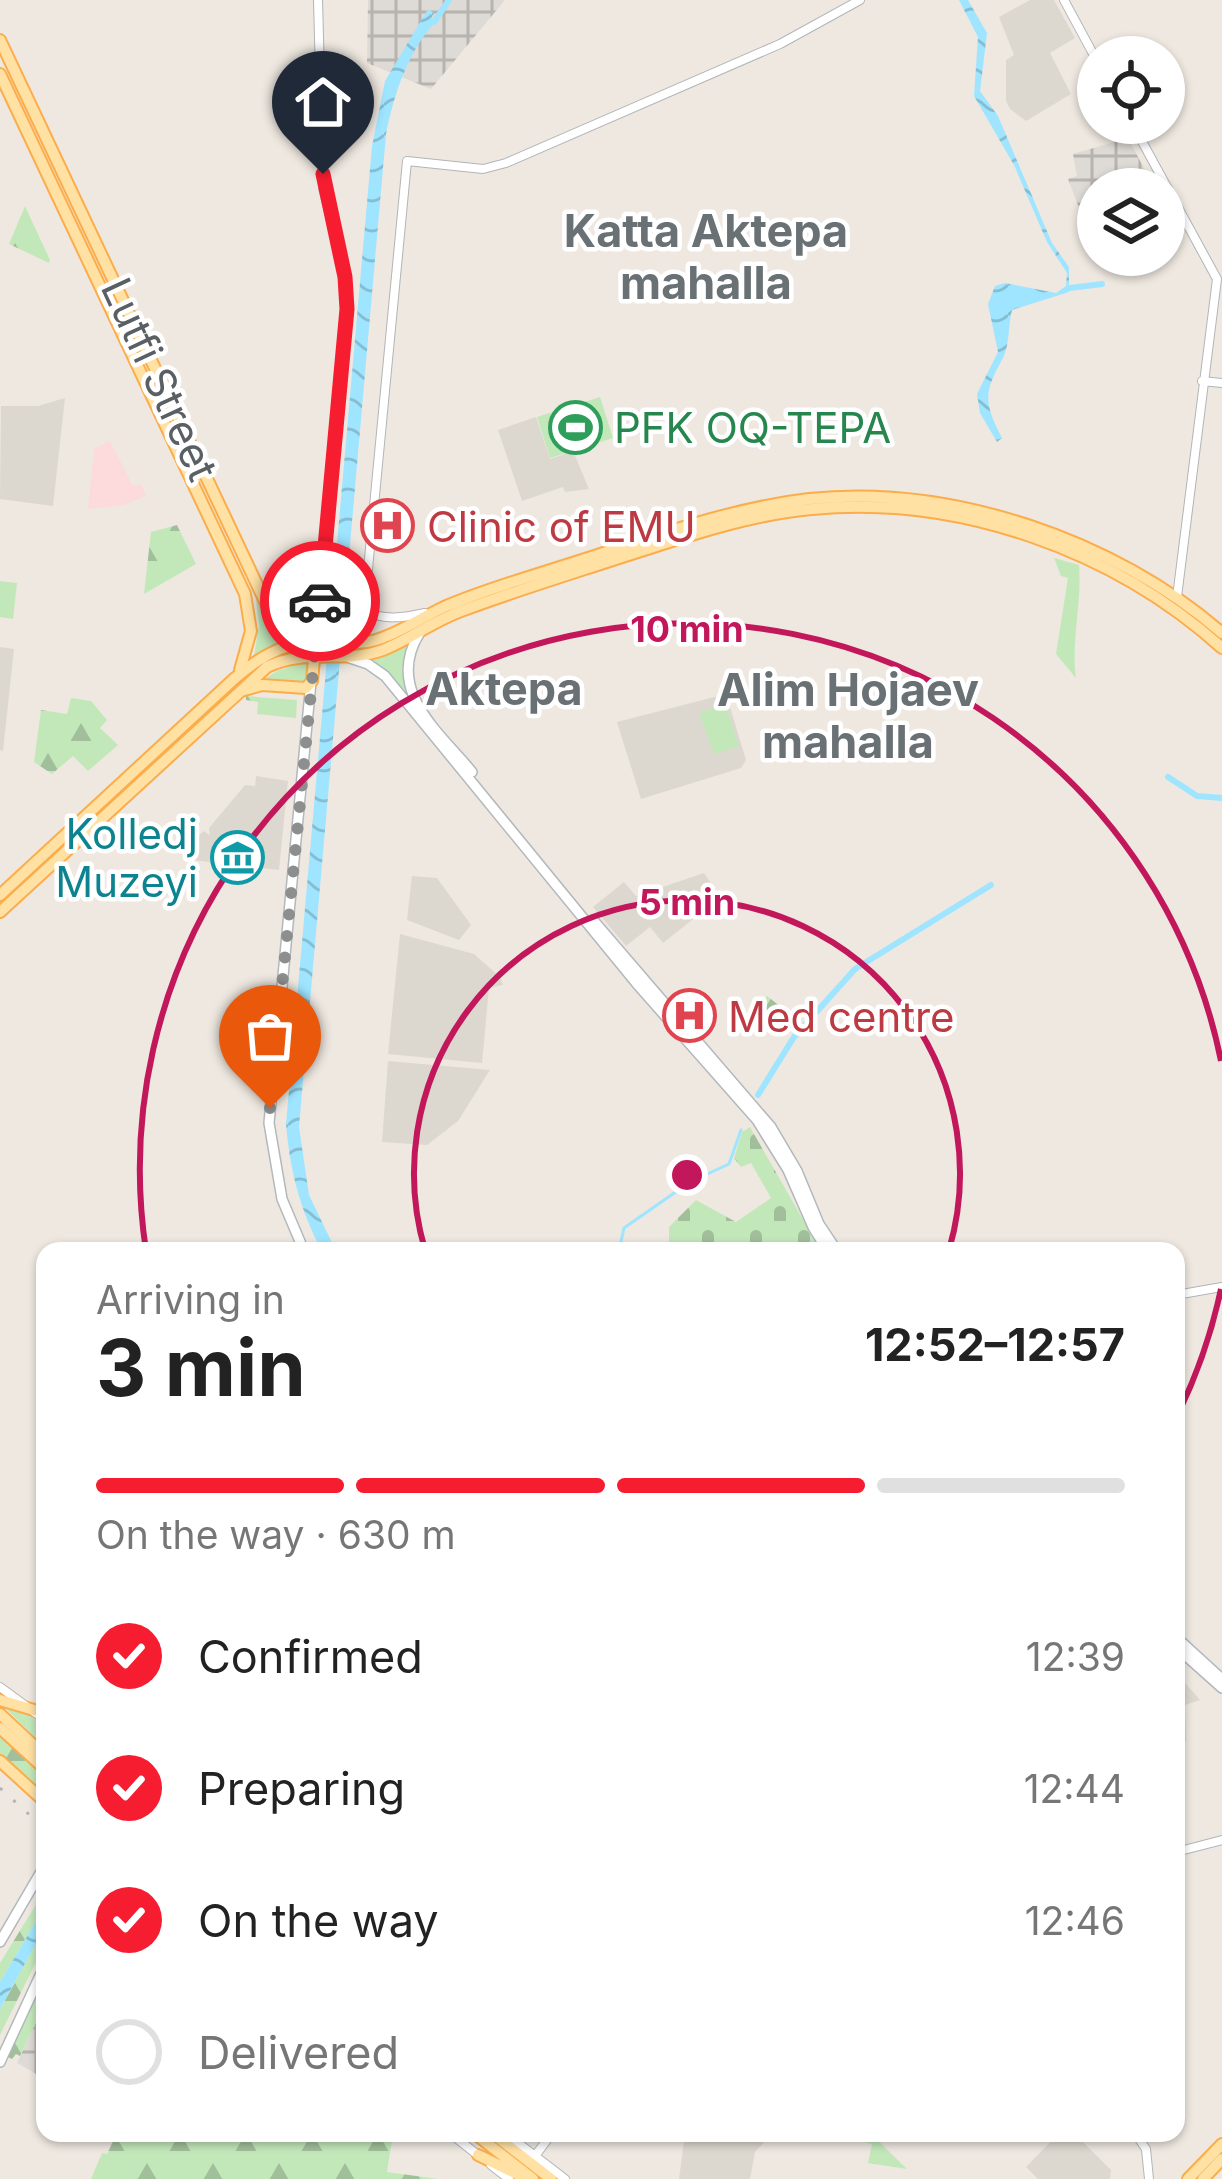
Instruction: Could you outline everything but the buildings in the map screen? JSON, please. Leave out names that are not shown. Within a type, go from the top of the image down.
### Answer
[{"type":"main road","name":"Lutfi Street","points":[[0,40],[265,602],[282,624],[318,648]]},
{"type":"main road","name":"Lutfi Street","points":[[0,74],[248,604],[250,636],[236,678]]},
{"type":"main road","points":[[140,370],[149,372],[152,363]]},
{"type":"main road","points":[[156,404],[160,397],[169,399]]},
{"type":"main road","points":[[344,651],[374,642],[443,608],[732,518],[813,504],[893,500],[978,518],[1083,550],[1177,597],[1222,634]]},
{"type":"main road","points":[[1083,550],[1159,598],[1222,648]]},
{"type":"main road","points":[[0,911],[32,874],[236,678],[267,655],[318,648],[386,649],[537,580]]},
{"type":"main road","points":[[422,629],[406,663],[414,700],[786,1149],[831,1242]]},
{"type":"main road","points":[[299,1242],[282,1199],[269,1123],[318,648]]},
{"type":"main road","points":[[117,795],[273,664],[318,648]]},
{"type":"main road","points":[[344,651],[385,676],[637,984],[751,1108],[822,1242]]},
{"type":"main road","points":[[233,696],[259,686],[305,688],[312,681]]},
{"type":"main road","points":[[297,689],[304,698],[265,1132],[279,1207],[297,1242]]},
{"type":"main road","points":[[0,895],[32,874]]},
{"type":"main road","points":[[1185,1646],[1222,1683]]},
{"type":"main road","points":[[1185,1653],[1222,1683]]},
{"type":"main road","points":[[0,1700],[34,1710]]},
{"type":"main road","points":[[0,1714],[36,1748]]},
{"type":"main road","points":[[4,1734],[36,1761]]},
{"type":"main road","points":[[0,1764],[36,1796]]},
{"type":"main road","points":[[0,1942],[36,1880]]},
{"type":"main road","points":[[0,1952],[36,1892]]},
{"type":"main road","points":[[0,2048],[36,1973]]},
{"type":"main road","points":[[0,2062],[36,1984]]},
{"type":"main road","points":[[485,2142],[530,2179]]},
{"type":"main road","points":[[504,2142],[551,2179]]},
{"type":"main road","points":[[1188,2179],[1222,2144]]},
{"type":"main road","points":[[478,2155],[530,2179]]},
{"type":"main road","points":[[1203,2179],[1222,2158]]},
{"type":"street","points":[[318,0],[323,188],[347,302],[318,648]]},
{"type":"street","points":[[344,651],[358,638],[367,614],[407,161],[483,170],[506,164],[780,44],[860,0]]},
{"type":"street","points":[[1064,0],[1083,36]]},
{"type":"street","points":[[1143,144],[1217,279],[1177,597]]},
{"type":"street","points":[[1202,381],[1222,383]]},
{"type":"street","points":[[265,602],[308,607],[320,598]]},
{"type":"street","points":[[367,614],[404,617],[443,608]]},
{"type":"street","points":[[1185,1293],[1222,1287]]},
{"type":"street","points":[[0,1687],[34,1710]]},
{"type":"street","points":[[1185,1850],[1222,1840]]},
{"type":"street","points":[[461,2142],[508,2179]]},
{"type":"street","points":[[517,2142],[565,2179]]},
{"type":"street","points":[[535,2156],[545,2142]]},
{"type":"street","points":[[1141,2142],[1149,2179]]},
{"type":"shaded area","points":[[368,0],[505,0],[431,89],[367,63]]},
{"type":"shaded area","points":[[1030,0],[1054,0],[1075,38],[1050,53],[1071,94],[1026,121],[1006,101],[1006,60],[1014,55],[999,17]]},
{"type":"shaded area","points":[[1107,144],[1131,144],[1144,168],[1077,168],[1077,176],[1073,154]]},
{"type":"shaded area","points":[[1077,176],[1077,202],[1068,179]]},
{"type":"shaded area","points":[[65,398],[53,506],[0,499],[1,406],[38,406]]},
{"type":"shaded area","points":[[536,417],[550,459],[573,451],[589,489],[565,492],[563,487],[522,501],[498,430]]},
{"type":"shaded area","points":[[110,441],[133,486],[141,484],[146,496],[123,505],[88,509],[94,449]]},
{"type":"shaded area","points":[[0,647],[14,649],[3,751],[0,750]]},
{"type":"shaded area","points":[[726,694],[746,760],[741,768],[641,799],[617,722]]},
{"type":"shaded area","points":[[256,776],[288,781],[279,870],[192,860],[184,853],[203,831],[210,835],[209,828],[245,785],[255,786]]},
{"type":"shaded area","points":[[704,873],[715,889],[716,901],[663,943],[650,927],[626,946],[593,907],[624,882],[636,896]]},
{"type":"shaded area","points":[[412,876],[437,878],[471,925],[459,940],[407,920]]},
{"type":"shaded area","points":[[400,934],[474,954],[500,977],[503,985],[489,988],[482,1063],[388,1054]]},
{"type":"shaded area","points":[[388,1061],[490,1070],[458,1121],[427,1145],[382,1142]]},
{"type":"shaded area","points":[[1185,1683],[1200,1700],[1185,1705]]},
{"type":"shaded area","points":[[36,2022],[36,2074],[17,2063]]},
{"type":"shaded area","points":[[684,2142],[764,2142],[755,2152],[750,2179],[679,2179]]},
{"type":"shaded area","points":[[1050,2142],[1083,2142],[1111,2170],[1110,2179],[1038,2179],[1026,2167]]},
{"type":"green space","points":[[25,206],[50,260],[49,263],[9,244]]},
{"type":"green space","name":"PFK OQ-TEPA","points":[[600,397],[613,438],[550,458],[537,417]]},
{"type":"green space","points":[[177,525],[196,564],[144,594],[151,532]]},
{"type":"green space","points":[[1054,558],[1079,565],[1076,678],[1056,654],[1068,578],[1061,576]]},
{"type":"green space","points":[[0,581],[17,583],[13,619],[0,617]]},
{"type":"green space","points":[[256,599],[275,625],[295,639],[254,656],[259,625]]},
{"type":"green space","points":[[274,608],[314,612],[311,634],[288,622]]},
{"type":"green space","points":[[409,643],[402,668],[409,699],[369,659]]},
{"type":"green space","points":[[307,661],[306,684],[263,680],[277,671]]},
{"type":"green space","points":[[246,696],[297,700],[296,718],[257,714],[258,702]]},
{"type":"green space","points":[[71,698],[91,701],[107,720],[100,728],[118,745],[88,771],[73,756],[52,774],[34,762],[41,710],[67,714]]},
{"type":"green space","points":[[725,704],[739,746],[714,754],[699,713]]},
{"type":"green space","points":[[767,996],[786,1011],[770,1032],[752,1012]]},
{"type":"green space","points":[[750,1127],[816,1242],[669,1242],[669,1227],[696,1200],[736,1222],[771,1198],[751,1163],[741,1167],[734,1158],[742,1132]]},
{"type":"green space","points":[[0,1703],[36,1720],[36,1738]]},
{"type":"green space","points":[[0,1738],[36,1769],[36,1791],[0,1758]]},
{"type":"green space","points":[[36,1905],[36,1921],[0,1982],[0,1963]]},
{"type":"green space","points":[[36,1943],[36,1962],[0,2035],[0,2009]]},
{"type":"green space","points":[[36,1997],[36,2022],[20,2056],[8,2057]]},
{"type":"green space","points":[[113,2142],[392,2142],[387,2172],[438,2179],[91,2179],[102,2153],[107,2154]]},
{"type":"green space","points":[[864,2142],[879,2142],[907,2169],[868,2163],[872,2144]]},
{"type":"water","points":[[959,0],[968,0],[987,33],[980,91],[998,116],[1052,243],[1069,267],[1069,292],[1012,310],[1005,353],[988,397],[1002,438],[997,442],[980,413],[977,394],[998,352],[988,304],[995,286],[1005,283],[1056,293],[1066,286],[1067,273],[974,96],[978,37]]},
{"type":"water","name":"Aktepa","points":[[428,9],[434,13],[431,19],[438,20],[404,71],[386,134],[299,1127],[309,1195],[332,1242],[318,1242],[297,1190],[286,1124],[372,146],[385,81]]},
{"type":"water","points":[[36,1921],[36,1943],[0,2009],[0,1982]]},
{"type":"waterway","name":"Aktepa","points":[[434,22],[449,0]]},
{"type":"waterway","points":[[1070,288],[1102,284]]},
{"type":"waterway","points":[[1168,777],[1197,796],[1222,798]]},
{"type":"waterway","points":[[758,1095],[794,1037],[855,969],[991,885]]},
{"type":"waterway","points":[[621,1242],[624,1228],[690,1182],[729,1164],[741,1130]]},
{"type":"railway","points":[[0,1788],[36,1821]]},
{"type":"way so far","points":[[270,1108],[320,601]]},
{"type":"place","name":"PFK OQ-TEPA","points":[[575,427]]},
{"type":"place","name":"Clinic of EMU","points":[[388,526]]},
{"type":"place","name":"Kolledj Muzeyi","points":[[237,857]]},
{"type":"place","name":"Med centre","points":[[689,1016]]},
{"type":"district","name":"Katta Aktepa mahalla","points":[[706,256]]},
{"type":"district","name":"Aktepa","points":[[504,688]]},
{"type":"district","name":"Alim Hojaev mahalla","points":[[848,715]]},
{"type":"route","points":[[320,601],[347,309],[345,277],[323,174]]}]
